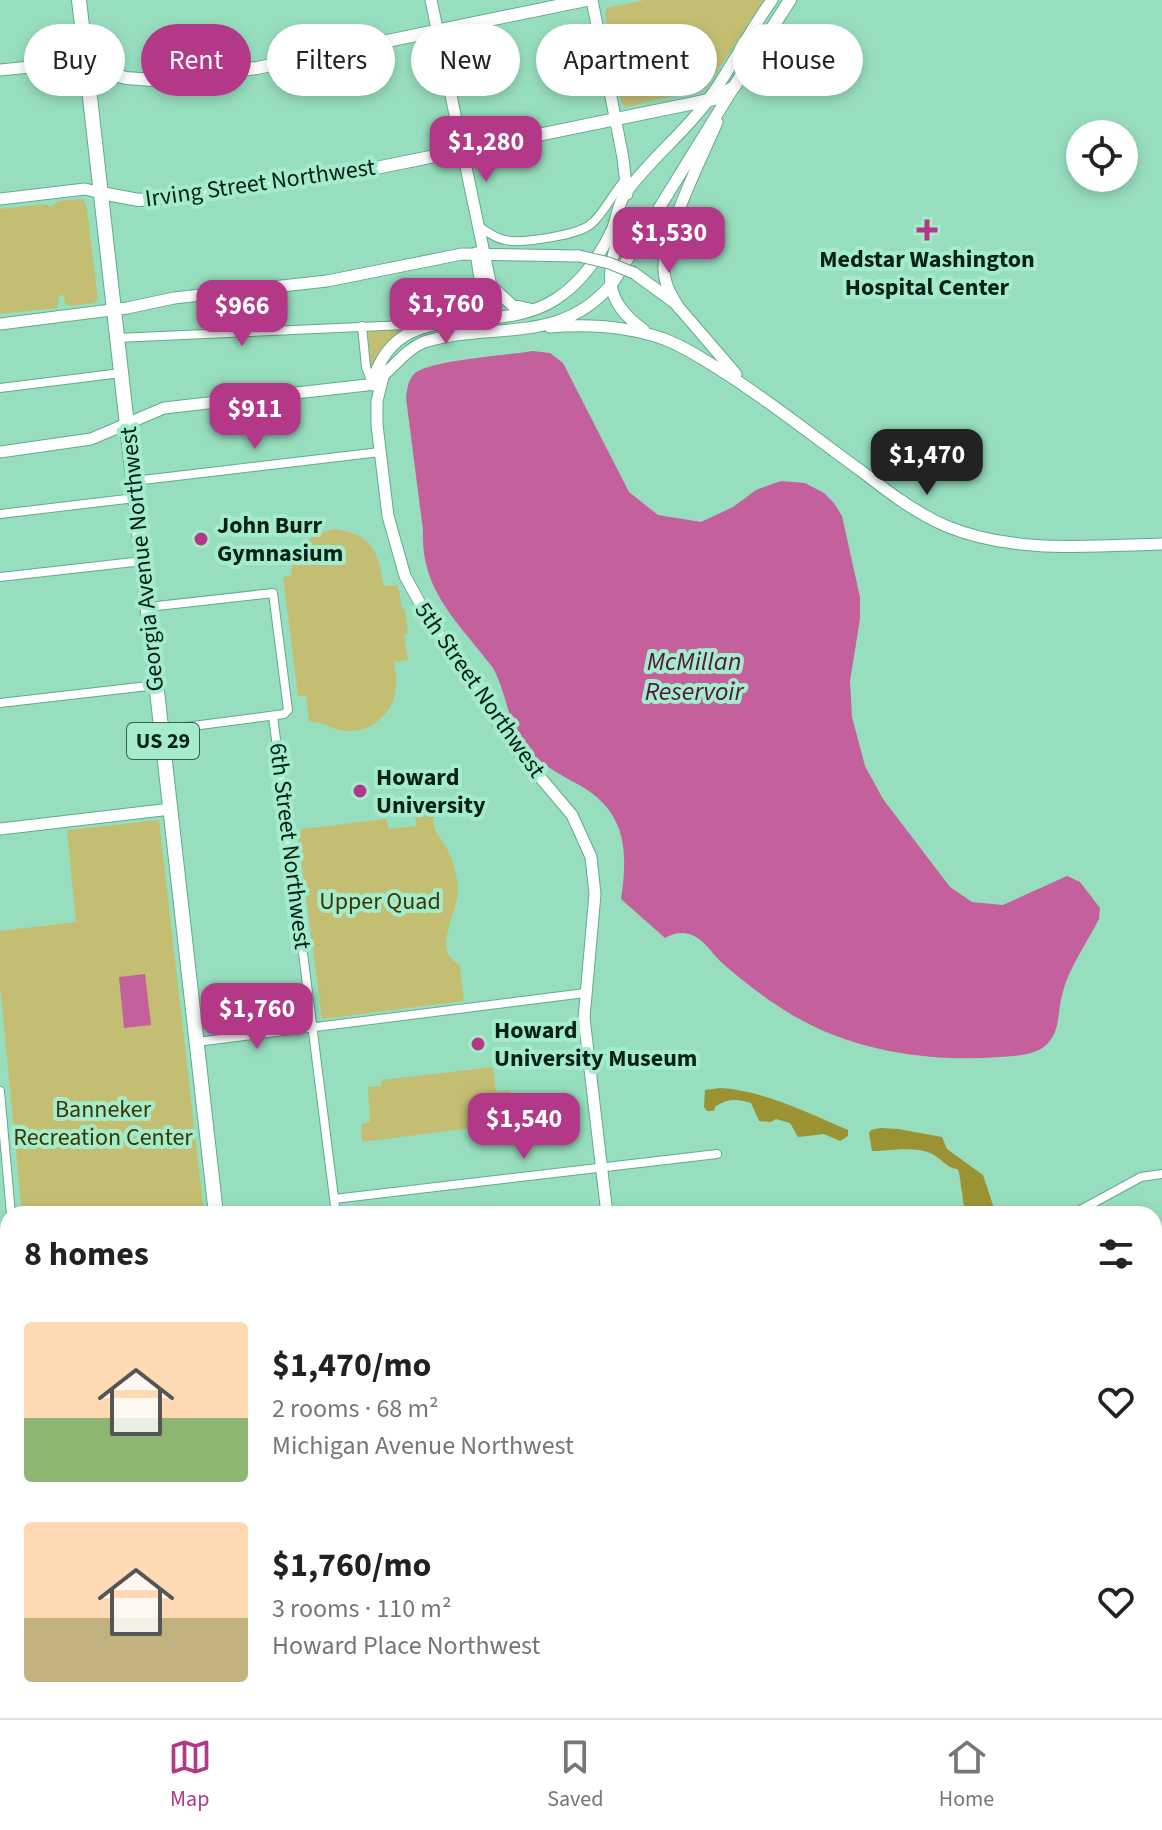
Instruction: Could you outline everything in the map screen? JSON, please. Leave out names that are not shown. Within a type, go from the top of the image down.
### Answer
[{"type":"highway","name":"Georgia Avenue Northwest","points":[[79,0],[82,24]]},
{"type":"highway","name":"Georgia Avenue Northwest","points":[[90,96],[215,1206]]},
{"type":"main road","points":[[431,0],[436,24]]},
{"type":"main road","points":[[471,24],[589,0],[626,185],[625,214],[610,266],[610,285],[623,312],[651,335]]},
{"type":"main road","points":[[381,378],[382,359],[393,343],[412,330],[434,324],[517,315],[539,309],[571,288],[592,264],[609,237],[626,185],[708,100],[772,0]]},
{"type":"main road","points":[[775,24],[790,0]]},
{"type":"main road","points":[[125,78],[160,80],[257,68],[411,36]]},
{"type":"main road","points":[[0,70],[24,68]]},
{"type":"main road","name":"Irving Street Northwest","points":[[0,199],[85,189],[125,200],[143,200],[337,176],[708,100],[722,96],[733,88]]},
{"type":"main road","points":[[533,329],[580,310],[610,285],[733,89]]},
{"type":"main road","points":[[450,96],[477,225],[484,304],[482,320]]},
{"type":"main road","points":[[679,308],[666,285],[665,256],[719,111]]},
{"type":"main road","points":[[381,378],[392,354],[409,339],[429,331],[476,325],[494,307],[480,253]]},
{"type":"main road","points":[[0,324],[114,310],[174,298],[339,279],[480,253],[579,256],[634,273],[658,288],[750,389]]},
{"type":"main road","points":[[490,285],[512,305],[539,309]]},
{"type":"main road","points":[[0,452],[83,441],[167,407],[381,378],[408,350],[430,340],[533,329],[600,326],[651,335],[688,350],[750,389],[901,501],[937,522],[964,533],[1017,544],[1162,544]]},
{"type":"main road","name":"5th Street Northwest","points":[[381,378],[377,425],[388,516],[395,548],[419,604],[517,752],[569,810],[587,845],[595,894],[585,993],[585,1038],[606,1206]]},
{"type":"main road","points":[[0,829],[171,809]]},
{"type":"street","points":[[477,225],[498,238],[513,242],[584,229],[594,221],[611,194],[626,185]]},
{"type":"street","points":[[117,338],[434,324]]},
{"type":"street","name":"5th Street Northwest","points":[[362,326],[366,367],[381,378]]},
{"type":"street","points":[[0,388],[121,373]]},
{"type":"street","points":[[134,481],[380,452]]},
{"type":"street","points":[[0,514],[135,498]]},
{"type":"street","points":[[0,577],[143,561]]},
{"type":"street","points":[[148,607],[270,592],[275,595],[286,689],[288,710],[284,714],[162,730]]},
{"type":"street","points":[[0,703],[157,685]]},
{"type":"street","name":"6th Street Northwest","points":[[273,716],[335,1206]]},
{"type":"street","points":[[197,1042],[585,993]]},
{"type":"street","points":[[0,1091],[10,1206]]},
{"type":"street","points":[[334,1199],[717,1154]]},
{"type":"street","points":[[1088,1206],[1141,1177],[1162,1174]]},
{"type":"green space","points":[[645,0],[764,0],[748,24],[733,24],[733,47],[717,71],[717,24],[607,24],[607,8]]},
{"type":"green space","points":[[620,96],[672,96],[626,107]]},
{"type":"green space","points":[[82,199],[86,203],[98,299],[94,303],[70,306],[65,303],[64,295],[59,296],[57,308],[0,314],[0,209],[45,204],[51,207],[58,201]]},
{"type":"green space","points":[[372,330],[402,330],[383,347],[371,368],[368,334]]},
{"type":"green space","points":[[334,529],[347,531],[365,540],[376,554],[384,586],[398,585],[408,634],[404,635],[408,660],[394,662],[396,684],[391,705],[380,720],[354,731],[309,722],[306,696],[298,696],[283,577],[291,576],[295,558],[310,539]]},
{"type":"green space","name":"Upper Quad","points":[[438,811],[433,821],[435,830],[451,858],[458,886],[446,941],[447,950],[460,965],[464,1001],[322,1019],[298,834],[302,829],[386,819],[389,829],[416,826],[415,814]]},
{"type":"green space","name":"Banneker Recreation Center","points":[[159,820],[203,1206],[21,1206],[0,985],[0,931],[76,922],[67,830]]},
{"type":"green space","points":[[493,1067],[496,1092],[508,1090],[525,1096],[557,1093],[557,1108],[548,1118],[362,1142],[361,1124],[370,1122],[368,1087],[382,1086],[381,1080]]},
{"type":"shaded area","points":[[721,1088],[754,1093],[786,1104],[848,1130],[848,1136],[840,1141],[824,1134],[798,1137],[790,1123],[776,1119],[759,1121],[751,1103],[741,1101],[728,1101],[715,1107],[714,1111],[707,1111],[704,1107],[705,1090]]},
{"type":"shaded area","points":[[898,1129],[942,1137],[947,1149],[983,1175],[993,1206],[964,1206],[959,1172],[934,1155],[917,1150],[872,1151],[871,1130]]},
{"type":"water","name":"McMillan Reservoir","points":[[533,351],[550,353],[563,363],[629,492],[658,515],[701,522],[733,507],[756,490],[781,481],[805,483],[824,493],[834,503],[842,516],[860,597],[860,619],[850,681],[852,717],[865,766],[883,799],[950,887],[972,902],[1003,905],[1067,876],[1080,882],[1100,908],[1099,919],[1078,956],[1062,995],[1054,1035],[1045,1046],[1023,1055],[942,1058],[856,1043],[803,1021],[778,1006],[734,973],[694,936],[679,933],[665,938],[621,899],[624,850],[616,821],[596,797],[541,762],[522,741],[493,668],[444,605],[428,571],[424,552],[406,398],[410,379],[422,369],[435,365]]},
{"type":"water","points":[[145,974],[151,1025],[124,1028],[119,977]]},
{"type":"place","name":"Medstar Washington Hospital Center","points":[[927,230]]},
{"type":"place","name":"John Burr Gymnasium","points":[[201,539]]},
{"type":"place","name":"Howard University","points":[[360,791]]},
{"type":"place","name":"Howard University Museum","points":[[478,1044]]}]
